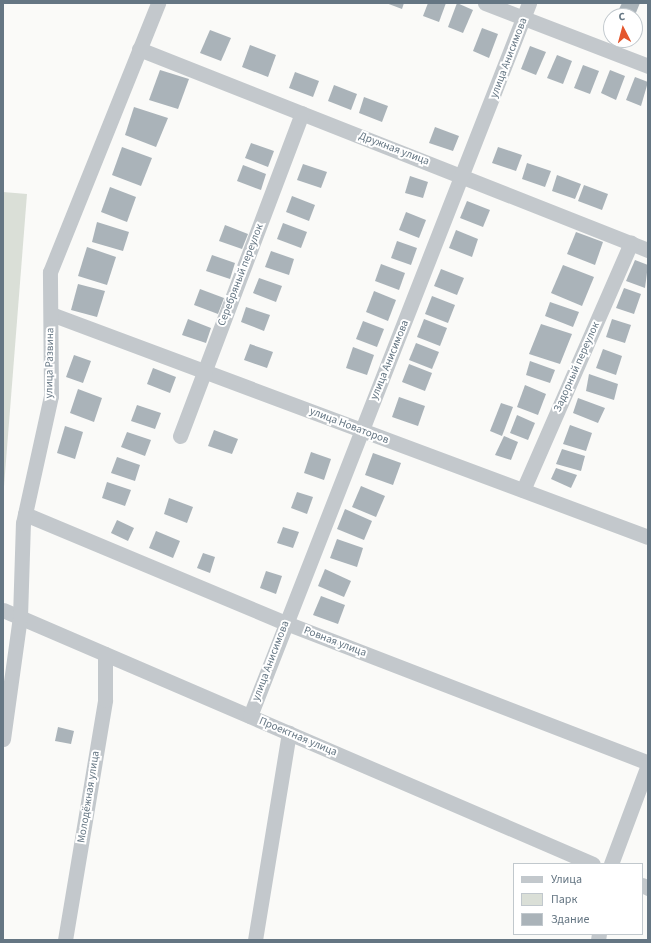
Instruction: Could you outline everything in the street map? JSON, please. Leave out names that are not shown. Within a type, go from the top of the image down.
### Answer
[{"type":"street","name":"улица Развина","points":[[3,739],[20,617],[25,514],[52,396],[50,272],[158,3]]},
{"type":"street","points":[[485,3],[523,19],[648,66]]},
{"type":"street","name":"улица Анисимова","points":[[250,716],[361,432],[464,176],[530,3]]},
{"type":"street","name":"Дружная улица","points":[[139,49],[464,176],[648,250]]},
{"type":"street","name":"Серебряный переулок","points":[[180,436],[302,113]]},
{"type":"street","name":"Задорный переулок","points":[[523,490],[631,243]]},
{"type":"street","name":"улица Новаторов","points":[[51,314],[206,369],[361,432],[648,537]]},
{"type":"street","name":"Ровная улица","points":[[25,514],[286,623],[648,764]]},
{"type":"street","name":"Проектная улица","points":[[3,610],[591,863]]},
{"type":"street","name":"Молодёжная улица","points":[[65,940],[105,700],[105,654]]},
{"type":"street","points":[[255,940],[289,733]]},
{"type":"street","points":[[611,863],[648,764]]},
{"type":"green space","points":[[3,192],[27,194],[3,499]]},
{"type":"building","points":[[386,3],[404,3],[402,9]]},
{"type":"building","points":[[428,3],[446,3],[439,22],[423,16]]},
{"type":"building","points":[[457,3],[473,10],[463,33],[448,27]]},
{"type":"building","points":[[622,3],[640,3],[638,8],[620,8]]},
{"type":"building","points":[[482,28],[498,34],[489,58],[473,51]]},
{"type":"building","points":[[210,30],[231,38],[221,61],[200,53]]},
{"type":"building","points":[[250,45],[276,55],[268,77],[242,67]]},
{"type":"building","points":[[530,46],[546,52],[536,75],[521,69]]},
{"type":"building","points":[[557,55],[572,61],[563,84],[547,78]]},
{"type":"building","points":[[583,65],[599,71],[590,94],[574,88]]},
{"type":"building","points":[[160,70],[189,79],[178,109],[149,100]]},
{"type":"building","points":[[610,70],[625,76],[616,100],[601,93]]},
{"type":"building","points":[[295,72],[319,81],[313,97],[289,88]]},
{"type":"building","points":[[635,77],[648,82],[641,106],[626,100]]},
{"type":"building","points":[[334,85],[357,94],[351,110],[328,101]]},
{"type":"building","points":[[364,97],[388,106],[382,122],[359,113]]},
{"type":"building","points":[[134,107],[168,118],[156,147],[125,135]]},
{"type":"building","points":[[435,127],[459,136],[453,151],[429,143]]},
{"type":"building","points":[[251,143],[274,151],[268,167],[245,158]]},
{"type":"building","points":[[122,147],[152,158],[141,186],[112,175]]},
{"type":"building","points":[[498,147],[522,155],[516,171],[492,163]]},
{"type":"building","points":[[527,163],[551,171],[545,187],[522,179]]},
{"type":"building","points":[[303,164],[327,172],[321,188],[297,180]]},
{"type":"building","points":[[243,165],[266,174],[261,190],[237,181]]},
{"type":"building","points":[[557,175],[581,184],[575,199],[552,191]]},
{"type":"building","points":[[410,176],[428,182],[423,198],[405,193]]},
{"type":"building","points":[[584,185],[608,194],[602,210],[578,201]]},
{"type":"building","points":[[110,187],[136,197],[127,222],[101,212]]},
{"type":"building","points":[[292,196],[315,205],[309,221],[286,212]]},
{"type":"building","points":[[467,201],[490,210],[483,227],[460,218]]},
{"type":"building","points":[[406,212],[426,220],[419,238],[399,230]]},
{"type":"building","points":[[97,222],[129,232],[123,251],[92,242]]},
{"type":"building","points":[[283,223],[307,232],[301,248],[277,239]]},
{"type":"building","points":[[225,225],[248,234],[242,249],[219,241]]},
{"type":"building","points":[[456,230],[478,239],[472,257],[449,248]]},
{"type":"building","points":[[576,232],[603,242],[595,265],[567,254]]},
{"type":"building","points":[[397,241],[417,248],[411,265],[391,258]]},
{"type":"building","points":[[87,247],[116,257],[107,285],[78,276]]},
{"type":"building","points":[[271,251],[294,259],[289,275],[265,267]]},
{"type":"building","points":[[212,255],[235,263],[230,279],[206,271]]},
{"type":"building","points":[[635,260],[648,265],[645,288],[626,281]]},
{"type":"building","points":[[381,264],[405,273],[399,290],[375,281]]},
{"type":"building","points":[[563,265],[594,277],[582,306],[551,293]]},
{"type":"building","points":[[441,269],[464,278],[457,295],[434,286]]},
{"type":"building","points":[[259,278],[282,286],[276,302],[253,293]]},
{"type":"building","points":[[78,284],[105,291],[97,317],[71,310]]},
{"type":"building","points":[[624,288],[641,294],[634,314],[616,308]]},
{"type":"building","points":[[200,289],[224,298],[218,314],[194,305]]},
{"type":"building","points":[[374,291],[396,300],[388,321],[366,312]]},
{"type":"building","points":[[432,296],[455,305],[448,323],[425,314]]},
{"type":"building","points":[[550,302],[579,312],[573,327],[545,316]]},
{"type":"building","points":[[246,307],[270,315],[264,331],[241,322]]},
{"type":"building","points":[[188,319],[211,328],[206,343],[182,335]]},
{"type":"building","points":[[424,319],[447,328],[440,346],[417,337]]},
{"type":"building","points":[[612,319],[631,325],[625,343],[606,337]]},
{"type":"building","points":[[363,321],[384,329],[377,347],[356,339]]},
{"type":"building","points":[[541,324],[572,334],[560,364],[529,354]]},
{"type":"building","points":[[416,343],[439,352],[432,369],[409,360]]},
{"type":"building","points":[[250,344],[273,352],[267,368],[244,360]]},
{"type":"building","points":[[353,347],[374,355],[367,375],[346,368]]},
{"type":"building","points":[[603,349],[622,356],[616,375],[596,368]]},
{"type":"building","points":[[74,355],[91,361],[83,383],[66,377]]},
{"type":"building","points":[[530,361],[555,370],[550,383],[526,375]]},
{"type":"building","points":[[409,364],[432,373],[425,391],[402,382]]},
{"type":"building","points":[[153,368],[176,377],[170,393],[147,384]]},
{"type":"building","points":[[589,374],[618,384],[614,400],[586,391]]},
{"type":"building","points":[[525,385],[546,394],[538,415],[517,407]]},
{"type":"building","points":[[78,389],[102,398],[94,422],[70,413]]},
{"type":"building","points":[[399,397],[425,406],[418,426],[392,417]]},
{"type":"building","points":[[578,398],[605,408],[598,423],[573,413]]},
{"type":"building","points":[[501,403],[513,407],[502,436],[490,431]]},
{"type":"building","points":[[137,405],[161,413],[155,429],[131,421]]},
{"type":"building","points":[[517,415],[535,423],[528,440],[510,433]]},
{"type":"building","points":[[570,425],[592,433],[586,451],[563,444]]},
{"type":"building","points":[[65,426],[83,432],[75,459],[57,453]]},
{"type":"building","points":[[214,430],[238,439],[232,454],[208,446]]},
{"type":"building","points":[[127,432],[151,440],[145,456],[121,447]]},
{"type":"building","points":[[504,436],[518,442],[511,460],[495,455]]},
{"type":"building","points":[[562,449],[585,456],[581,471],[556,464]]},
{"type":"building","points":[[311,452],[331,459],[324,480],[304,473]]},
{"type":"building","points":[[373,453],[401,463],[393,485],[365,475]]},
{"type":"building","points":[[117,457],[140,465],[135,481],[111,473]]},
{"type":"building","points":[[556,468],[577,475],[571,488],[551,479]]},
{"type":"building","points":[[107,482],[131,490],[125,506],[102,498]]},
{"type":"building","points":[[361,486],[385,496],[376,517],[352,507]]},
{"type":"building","points":[[297,492],[313,497],[307,514],[291,508]]},
{"type":"building","points":[[169,498],[193,507],[187,523],[164,514]]},
{"type":"building","points":[[345,509],[372,521],[364,540],[337,529]]},
{"type":"building","points":[[117,520],[134,528],[128,541],[111,533]]},
{"type":"building","points":[[283,527],[299,532],[293,548],[277,543]]},
{"type":"building","points":[[156,531],[180,541],[173,558],[149,548]]},
{"type":"building","points":[[337,539],[363,548],[357,567],[330,558]]},
{"type":"building","points":[[203,553],[215,557],[210,573],[197,568]]},
{"type":"building","points":[[325,569],[351,581],[344,597],[318,586]]},
{"type":"building","points":[[266,571],[282,576],[276,594],[260,588]]},
{"type":"building","points":[[321,596],[345,605],[338,624],[313,615]]},
{"type":"building","points":[[58,727],[74,731],[71,744],[55,741]]}]
